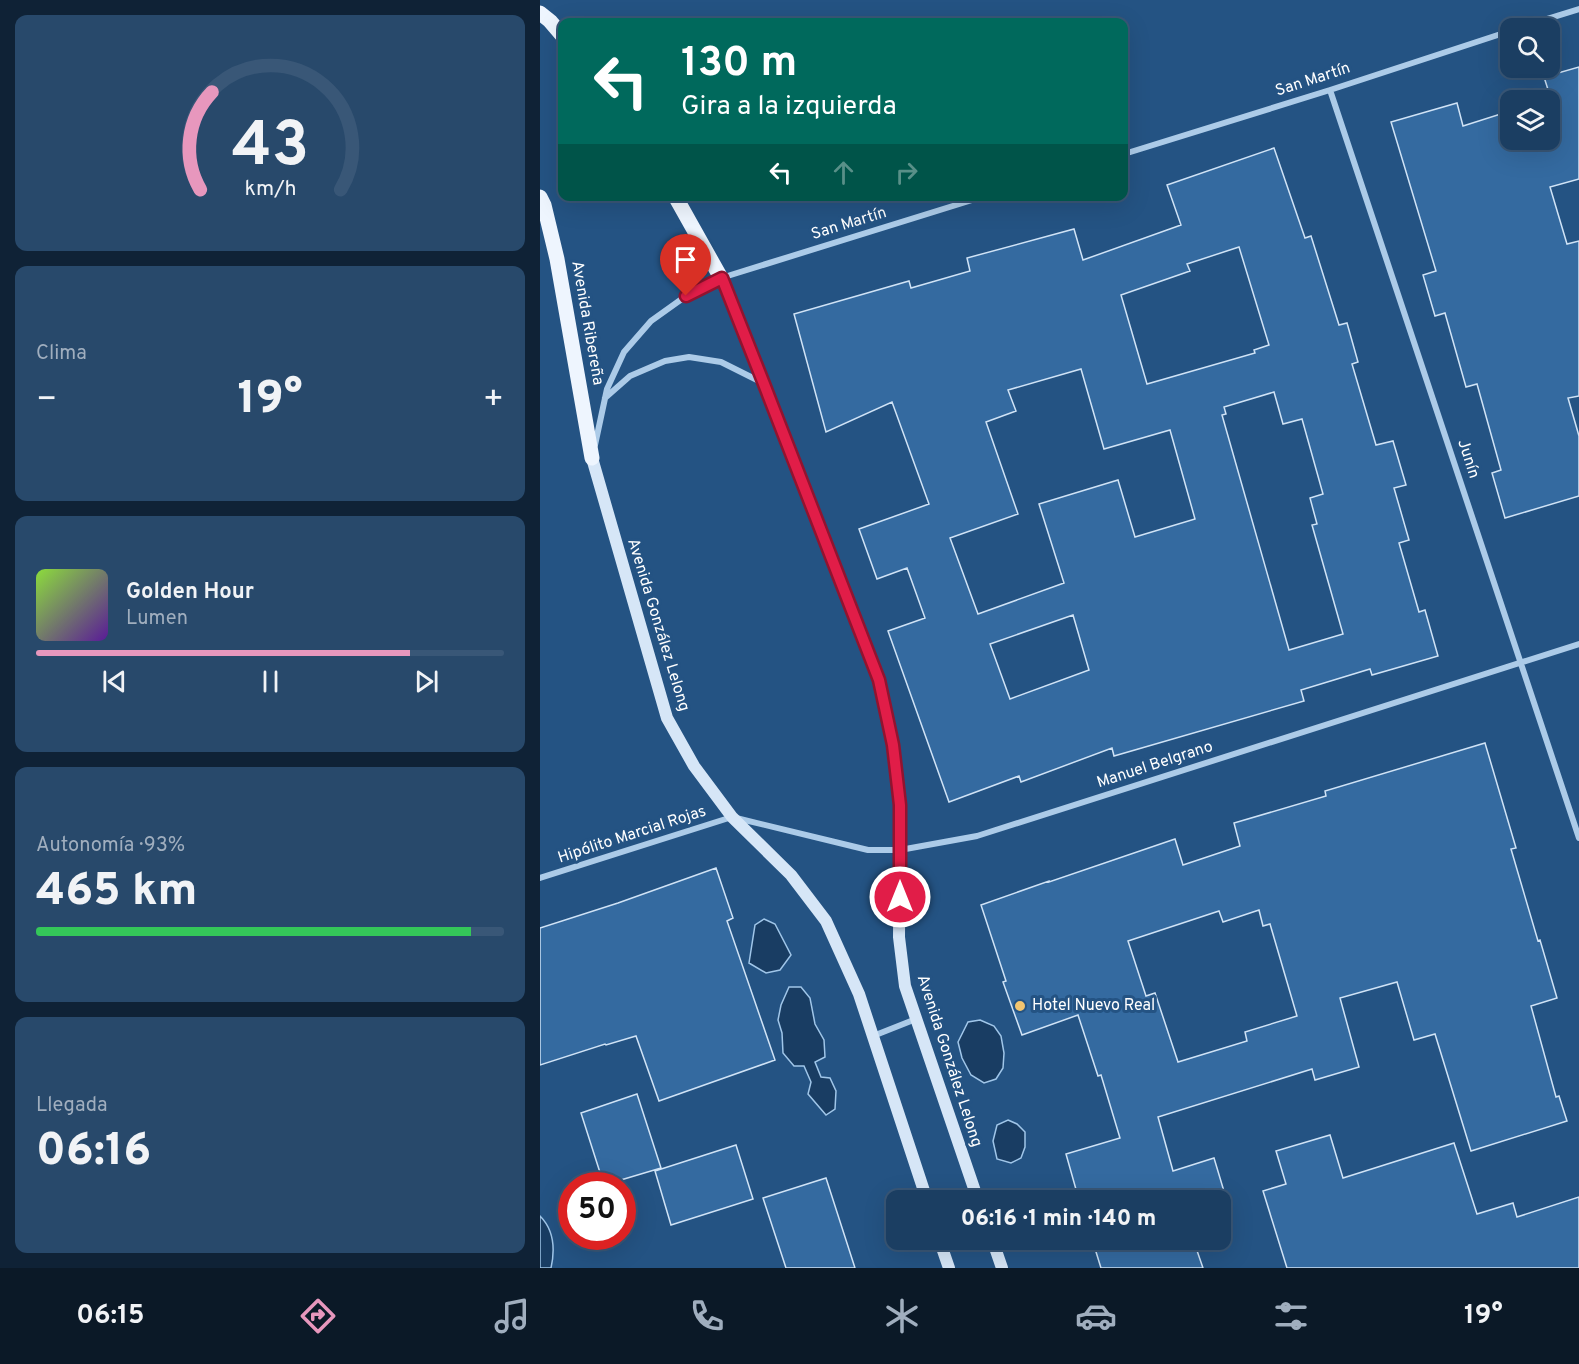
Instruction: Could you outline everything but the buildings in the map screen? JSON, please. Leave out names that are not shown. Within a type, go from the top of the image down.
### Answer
[{"type":"main road","points":[[540,13],[558,30]]},
{"type":"main road","name":"Avenida Ribereña","points":[[540,197],[557,258],[592,458]]},
{"type":"main road","points":[[678,201],[722,278]]},
{"type":"main road","name":"Avenida González Lelong","points":[[722,278],[879,680],[893,745],[900,805],[900,937],[905,986],[975,1190]]},
{"type":"main road","name":"Avenida González Lelong","points":[[592,458],[667,718],[694,766],[732,817],[791,875],[826,921],[859,994],[924,1190]]},
{"type":"main road","points":[[943,1250],[949,1268]]},
{"type":"main road","points":[[996,1250],[1002,1268]]},
{"type":"street","points":[[1550,18],[1579,9]]},
{"type":"street","name":"San Martín","points":[[1128,153],[1500,34]]},
{"type":"street","name":"Junín","points":[[1330,90],[1579,838]]},
{"type":"street","name":"San Martín","points":[[592,458],[607,389],[624,352],[651,321],[686,296],[722,278],[969,201]]},
{"type":"street","points":[[605,398],[630,376],[665,362],[689,357],[721,362],[764,384]]},
{"type":"street","name":"Manuel Belgrano","points":[[732,817],[868,850],[900,850],[977,836],[1579,644]]},
{"type":"street","name":"Hipólito Marcial Rojas","points":[[540,878],[732,817]]},
{"type":"street","points":[[873,1036],[915,1019]]},
{"type":"water","points":[[764,919],[775,924],[791,955],[780,970],[766,973],[749,963],[755,925]]},
{"type":"water","points":[[789,987],[801,987],[810,998],[815,1024],[824,1040],[825,1057],[815,1062],[821,1077],[830,1078],[836,1091],[835,1109],[826,1115],[808,1094],[811,1082],[804,1066],[794,1066],[783,1053],[782,1033],[778,1020],[781,1005]]},
{"type":"water","points":[[980,1020],[994,1026],[1001,1036],[1004,1053],[1003,1068],[996,1079],[984,1083],[971,1075],[962,1058],[958,1042],[968,1022]]},
{"type":"water","points":[[1008,1120],[1017,1124],[1025,1132],[1025,1147],[1021,1158],[1011,1163],[997,1159],[993,1141],[997,1125]]},
{"type":"water","points":[[540,1216],[551,1234],[553,1254],[551,1268],[540,1268]]},
{"type":"place","name":"Hotel Nuevo Real","points":[[1020,1006]]},
{"type":"route","points":[[686,296],[722,278],[879,680],[893,745],[900,805],[900,897]]}]
